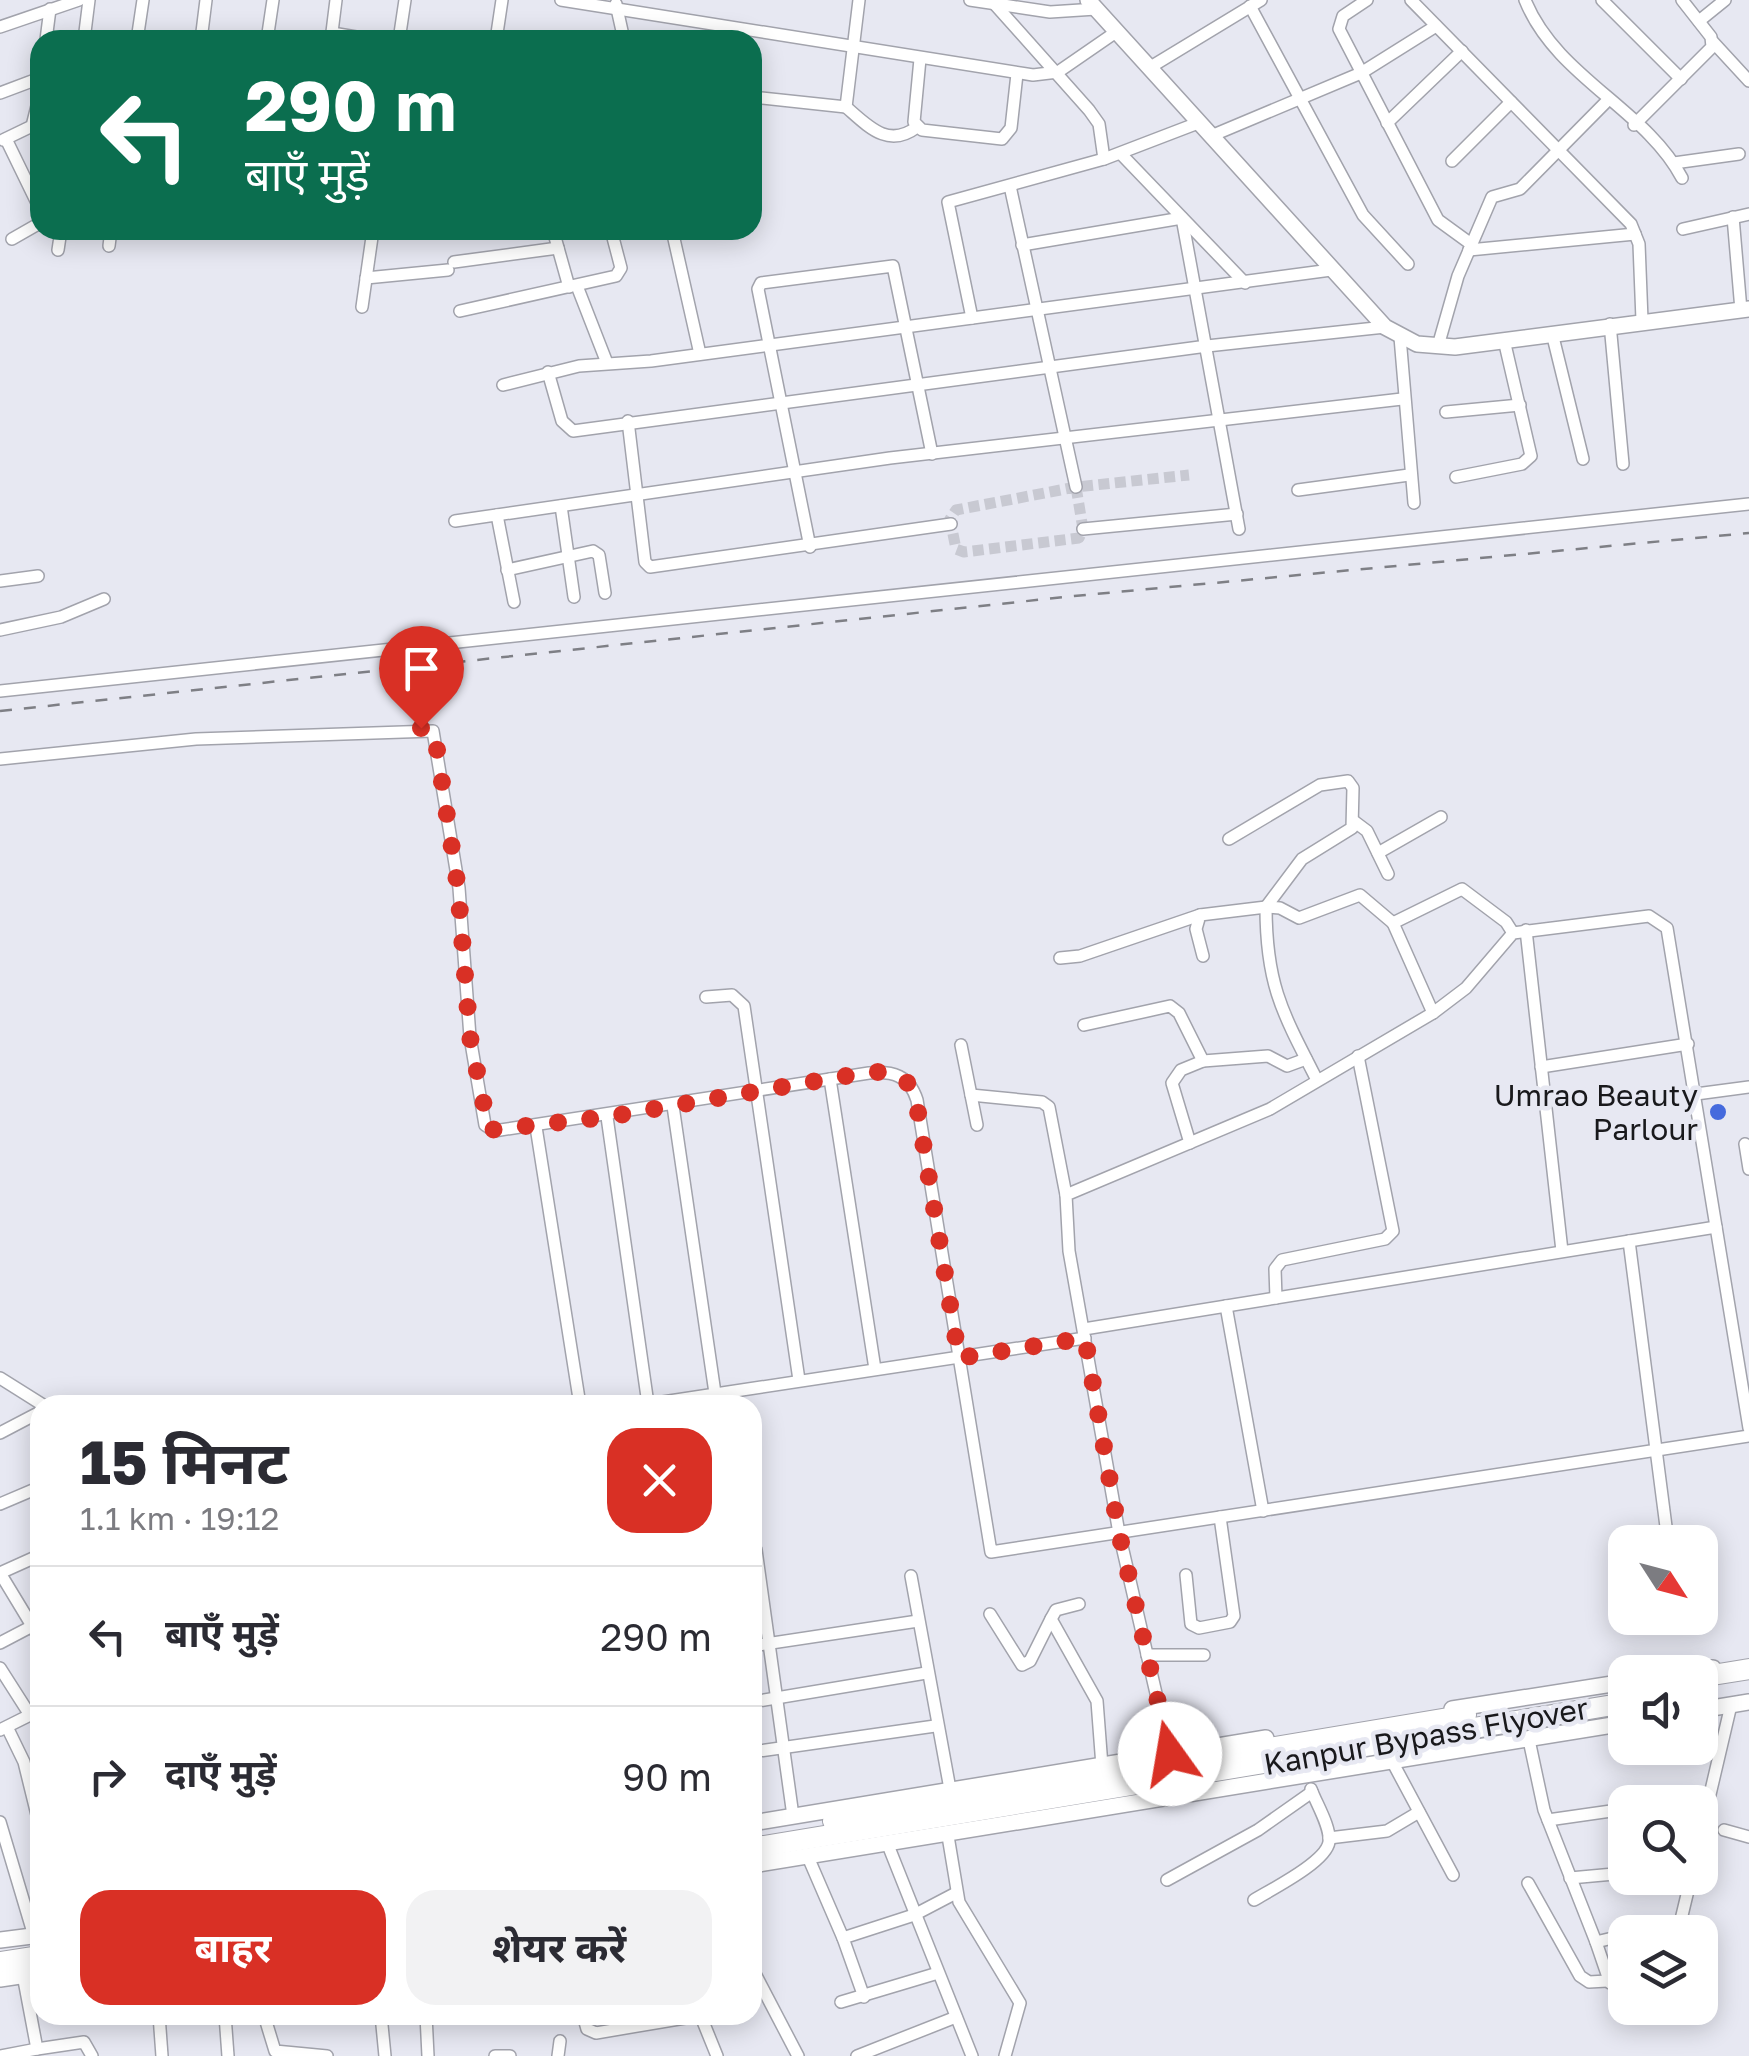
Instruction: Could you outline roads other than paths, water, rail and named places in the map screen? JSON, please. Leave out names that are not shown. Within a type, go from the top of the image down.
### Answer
[{"type":"highway","points":[[1718,1674],[1749,1666]]},
{"type":"highway","points":[[1718,1687],[1749,1683]]},
{"type":"highway","name":"Kanpur Bypass Flyover","points":[[762,1832],[1608,1693]]},
{"type":"highway","name":"Kanpur Bypass Flyover","points":[[762,1846],[1608,1706]]},
{"type":"highway","points":[[0,1950],[30,1944]]},
{"type":"highway","points":[[0,1962],[30,1947]]},
{"type":"main road","points":[[1092,4],[1331,270],[1400,337],[1438,346],[1745,309]]},
{"type":"main road","points":[[1718,1669],[1749,1666]]},
{"type":"main road","points":[[762,1822],[1608,1685]]},
{"type":"main road","points":[[1718,1707],[1749,1702]]},
{"type":"main road","points":[[762,1864],[1608,1727]]},
{"type":"main road","points":[[0,1940],[30,1942]]},
{"type":"main road","points":[[0,1978],[30,1974]]},
{"type":"street","points":[[0,27],[78,0]]},
{"type":"street","points":[[85,30],[89,0]]},
{"type":"street","points":[[138,30],[143,0]]},
{"type":"street","points":[[202,30],[206,0]]},
{"type":"street","points":[[268,30],[272,0]]},
{"type":"street","points":[[332,30],[336,0]]},
{"type":"street","points":[[400,30],[405,0]]},
{"type":"street","points":[[498,30],[502,0]]},
{"type":"street","points":[[560,0],[616,4],[757,30]]},
{"type":"street","points":[[846,106],[859,0]]},
{"type":"street","points":[[970,0],[1050,12],[1092,4]]},
{"type":"street","points":[[1368,0],[1339,21],[1361,73],[1438,220],[1470,247],[1635,234]]},
{"type":"street","points":[[1411,0],[1618,207],[1635,234],[1642,320]]},
{"type":"street","points":[[1525,0],[1551,44],[1674,163],[1682,178]]},
{"type":"street","points":[[1602,0],[1681,79]]},
{"type":"street","points":[[1682,0],[1749,82]]},
{"type":"street","points":[[1698,21],[1726,0]]},
{"type":"street","points":[[992,2],[1058,72],[1099,124],[1104,159]]},
{"type":"street","points":[[1150,68],[1256,3],[1363,214],[1408,264]]},
{"type":"street","points":[[616,4],[622,30]]},
{"type":"street","points":[[47,30],[50,8]]},
{"type":"street","points":[[1211,136],[1361,73],[1436,26]]},
{"type":"street","points":[[762,31],[1017,74],[1058,72],[1116,32]]},
{"type":"street","points":[[1634,124],[1710,52],[1713,42]]},
{"type":"street","points":[[1388,123],[1462,52]]},
{"type":"street","points":[[917,127],[920,58]]},
{"type":"street","points":[[762,98],[846,106],[883,136],[906,135],[917,127],[1002,139],[1011,128],[1017,74]]},
{"type":"street","points":[[0,93],[30,82]]},
{"type":"street","points":[[1438,346],[1470,247],[1492,197],[1520,188],[1561,152],[1608,100]]},
{"type":"street","points":[[1452,161],[1511,102]]},
{"type":"street","points":[[972,318],[948,202],[1121,154],[1198,124]]},
{"type":"street","points":[[30,127],[3,140],[30,190]]},
{"type":"street","points":[[1121,154],[1245,283]]},
{"type":"street","points":[[1674,163],[1739,154]]},
{"type":"street","points":[[1010,186],[1076,487]]},
{"type":"street","points":[[1684,229],[1749,214]]},
{"type":"street","points":[[1733,217],[1745,309]]},
{"type":"street","points":[[1022,245],[1182,218]]},
{"type":"street","points":[[1182,218],[1239,529]]},
{"type":"street","points":[[12,239],[30,229]]},
{"type":"street","points":[[58,250],[60,240]]},
{"type":"street","points":[[109,246],[110,240]]},
{"type":"street","points":[[362,306],[372,240]]},
{"type":"street","points":[[556,240],[607,363]]},
{"type":"street","points":[[460,311],[573,287],[620,272],[613,240]]},
{"type":"street","points":[[674,240],[700,354]]},
{"type":"street","points":[[366,278],[558,248]]},
{"type":"street","points":[[810,547],[758,288],[764,280],[892,266],[932,454]]},
{"type":"street","points":[[503,385],[548,372],[607,363],[1331,270]]},
{"type":"street","points":[[1610,324],[1623,464]]},
{"type":"street","points":[[548,372],[565,427],[573,430],[1207,346],[1386,327]]},
{"type":"street","points":[[1552,333],[1583,458]]},
{"type":"street","points":[[1400,337],[1402,399],[1414,503]]},
{"type":"street","points":[[1456,477],[1528,460],[1531,451],[1504,340]]},
{"type":"street","points":[[455,521],[795,471],[1402,399]]},
{"type":"street","points":[[1446,412],[1520,406]]},
{"type":"street","points":[[628,421],[646,562],[650,567],[951,524]]},
{"type":"street","points":[[1298,490],[1409,475]]},
{"type":"street","points":[[0,691],[1749,504]]},
{"type":"street","points":[[561,506],[574,597]]},
{"type":"street","points":[[1083,530],[1237,514]]},
{"type":"street","points":[[497,515],[514,602]]},
{"type":"street","points":[[508,570],[597,552],[605,593]]},
{"type":"street","points":[[0,581],[38,576]]},
{"type":"street","points":[[0,630],[61,616],[104,599]]},
{"type":"street","points":[[0,759],[171,740],[427,728],[435,736],[460,900],[470,1037],[485,1125],[494,1131],[607,1117],[830,1079],[888,1071],[899,1074],[913,1090],[990,1552],[1749,1436]]},
{"type":"street","points":[[1229,838],[1333,780],[1352,785],[1355,822],[1345,834],[1302,859],[1266,907],[1266,960],[1271,982],[1317,1080]]},
{"type":"street","points":[[1378,853],[1441,817]]},
{"type":"street","points":[[1355,822],[1368,831],[1388,874]]},
{"type":"street","points":[[1393,924],[1462,889],[1520,931],[1541,1066],[1562,1252]]},
{"type":"street","points":[[1060,958],[1080,956],[1200,916],[1266,907],[1299,918],[1360,895],[1393,924],[1432,1013]]},
{"type":"street","points":[[1200,916],[1196,929],[1203,956]]},
{"type":"street","points":[[1066,1194],[1270,1109],[1432,1013],[1466,988],[1520,931],[1650,916],[1661,920],[1668,933],[1749,1428]]},
{"type":"street","points":[[706,997],[732,995],[742,1001],[799,1380]]},
{"type":"street","points":[[1084,1025],[1170,1006],[1179,1013],[1203,1060]]},
{"type":"street","points":[[1541,1066],[1688,1044]]},
{"type":"street","points":[[961,1045],[977,1125]]},
{"type":"street","points":[[1190,1143],[1172,1083],[1181,1070],[1203,1060],[1268,1056],[1287,1066],[1306,1059]]},
{"type":"street","points":[[1276,1298],[1275,1269],[1282,1260],[1385,1239],[1393,1230],[1358,1056]]},
{"type":"street","points":[[830,1079],[875,1370]]},
{"type":"street","points":[[1696,1094],[1749,1087]]},
{"type":"street","points":[[971,1095],[1042,1102],[1049,1107],[1119,1533],[1170,1754]]},
{"type":"street","points":[[673,1106],[715,1393]]},
{"type":"street","points":[[607,1117],[645,1395]]},
{"type":"street","points":[[536,1127],[578,1395]]},
{"type":"street","points":[[1745,1144],[1749,1169]]},
{"type":"street","points":[[704,1395],[959,1358],[1226,1306],[1716,1226]]},
{"type":"street","points":[[1629,1240],[1666,1525]]},
{"type":"street","points":[[1226,1306],[1263,1511]]},
{"type":"street","points":[[1732,1333],[1749,1330]]},
{"type":"street","points":[[0,1378],[30,1400]]},
{"type":"street","points":[[0,1433],[30,1415]]},
{"type":"street","points":[[0,1504],[30,1493]]},
{"type":"street","points":[[1186,1575],[1191,1624],[1198,1628],[1230,1622],[1234,1616],[1220,1518]]},
{"type":"street","points":[[30,1560],[0,1573],[30,1616]]},
{"type":"street","points":[[911,1576],[935,1726],[950,1789]]},
{"type":"street","points":[[990,1614],[1022,1665],[1032,1656],[1056,1610],[1079,1604]]},
{"type":"street","points":[[762,1608],[771,1644],[793,1816]]},
{"type":"street","points":[[1051,1619],[1097,1701],[1102,1766]]},
{"type":"street","points":[[762,1645],[918,1621]]},
{"type":"street","points":[[0,1643],[30,1627]]},
{"type":"street","points":[[1147,1655],[1204,1656]]},
{"type":"street","points":[[0,1668],[30,1706]]},
{"type":"street","points":[[762,1701],[926,1673]]},
{"type":"street","points":[[1712,1785],[1731,1705]]},
{"type":"street","points":[[30,1715],[4,1729],[24,1762],[30,1786]]},
{"type":"street","points":[[762,1750],[935,1726]]},
{"type":"street","points":[[1529,1740],[1548,1820],[1608,1977]]},
{"type":"street","points":[[1393,1763],[1453,1876]]},
{"type":"street","points":[[1254,1900],[1318,1860],[1329,1838],[1306,1776]]},
{"type":"street","points":[[1167,1880],[1258,1830],[1312,1792]]},
{"type":"street","points":[[1548,1820],[1608,1811]]},
{"type":"street","points":[[1329,1838],[1387,1831],[1419,1812]]},
{"type":"street","points":[[0,1822],[30,1918]]},
{"type":"street","points":[[1724,1830],[1749,1837]]},
{"type":"street","points":[[948,1836],[956,1894],[1020,2002],[1005,2056]]},
{"type":"street","points":[[888,1845],[972,2056]]},
{"type":"street","points":[[808,1857],[864,1997]]},
{"type":"street","points":[[1570,1878],[1608,1875]]},
{"type":"street","points":[[1528,1883],[1580,1976],[1589,1982],[1608,1983]]},
{"type":"street","points":[[843,1938],[914,1916],[956,1894]]},
{"type":"street","points":[[1596,1942],[1608,1939]]},
{"type":"street","points":[[841,2002],[938,1973]]},
{"type":"street","points":[[23,1975],[30,2012]]},
{"type":"street","points":[[762,1987],[798,2056]]},
{"type":"street","points":[[857,2056],[956,2017]]},
{"type":"street","points":[[33,2025],[37,2048]]},
{"type":"street","points":[[160,2025],[162,2056]]},
{"type":"street","points":[[226,2025],[228,2056]]},
{"type":"street","points":[[267,2025],[274,2050],[327,2056]]},
{"type":"street","points":[[382,2025],[385,2056]]},
{"type":"street","points":[[426,2025],[428,2056]]},
{"type":"street","points":[[589,2025],[593,2033],[639,2025]]},
{"type":"street","points":[[704,2025],[717,2056]]},
{"type":"street","points":[[558,2056],[560,2041]]},
{"type":"street","points":[[2,2056],[84,2042],[92,2056]]},
{"type":"street","points":[[495,2056],[510,2056]]},
{"type":"tunnel","points":[[1076,487],[1083,529],[1079,538],[964,552],[956,549],[950,519],[956,510],[1076,487],[1189,475]]},
{"type":"railway","points":[[0,711],[1074,596],[1749,533]]},
{"type":"place","name":"Umrao Beauty Parlour","points":[[1718,1112]]}]
